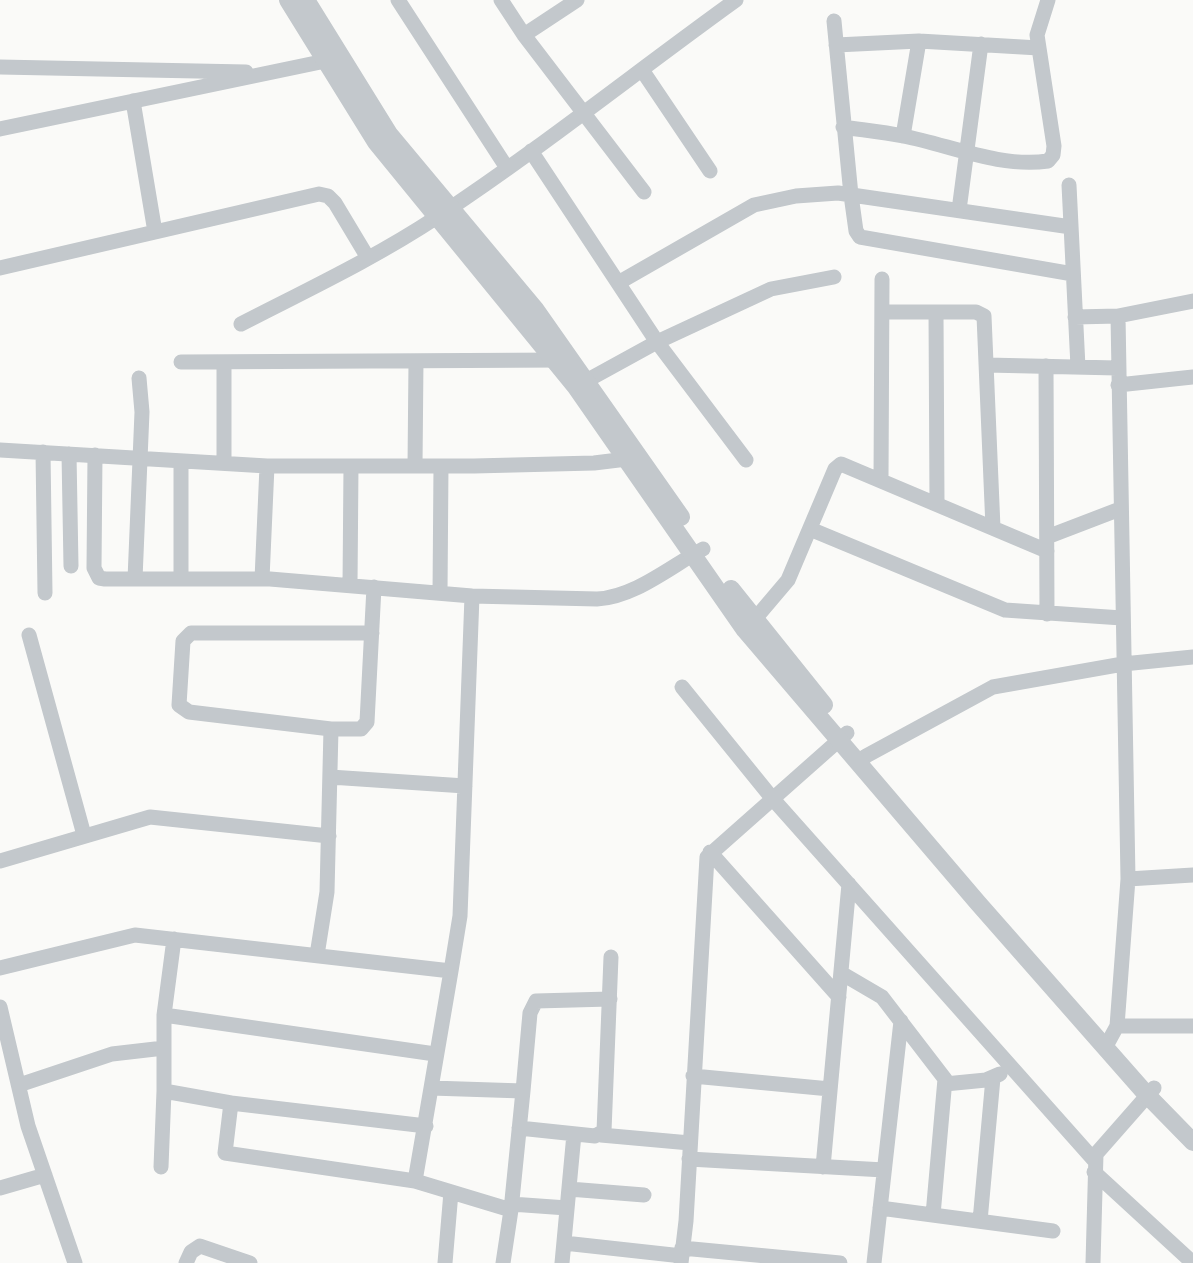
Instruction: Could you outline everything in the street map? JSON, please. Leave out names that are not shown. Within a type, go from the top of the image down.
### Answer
[{"type":"street","points":[[288,0],[334,59]]},
{"type":"street","points":[[306,0],[376,142],[443,213],[562,360],[586,381],[632,458]]},
{"type":"street","points":[[398,0],[507,168]]},
{"type":"street","points":[[501,0],[524,35],[644,192]]},
{"type":"street","points":[[524,35],[577,0]]},
{"type":"street","points":[[241,324],[368,258],[443,213],[584,114],[642,70],[719,5],[736,0]]},
{"type":"street","points":[[843,127],[903,136],[967,154],[1036,163],[1048,161],[1053,155],[1039,48],[1039,23],[1048,0]]},
{"type":"street","points":[[834,21],[850,195],[856,231],[860,237],[1073,274]]},
{"type":"street","points":[[836,45],[919,41],[1039,48]]},
{"type":"street","points":[[903,136],[919,41]]},
{"type":"street","points":[[959,210],[981,44]]},
{"type":"street","points":[[0,129],[334,59]]},
{"type":"street","points":[[0,68],[273,72]]},
{"type":"street","points":[[642,70],[710,171]]},
{"type":"street","points":[[134,101],[155,232]]},
{"type":"street","points":[[531,151],[657,342],[746,460]]},
{"type":"street","points":[[1069,185],[1078,367]]},
{"type":"street","points":[[618,283],[754,206],[796,196],[838,193],[1071,227]]},
{"type":"street","points":[[0,268],[319,194],[328,196],[335,203],[368,258]]},
{"type":"street","points":[[586,381],[657,342],[778,287],[834,277]]},
{"type":"street","points":[[881,480],[882,279]]},
{"type":"street","points":[[1075,317],[1118,316],[1193,301]]},
{"type":"street","points":[[882,312],[976,312],[984,316],[993,528]]},
{"type":"street","points":[[936,312],[937,504]]},
{"type":"street","points":[[1111,1038],[1128,879],[1117,368],[1118,316]]},
{"type":"street","points":[[181,362],[562,360]]},
{"type":"street","points":[[562,360],[576,387],[632,458],[744,619],[862,759],[1111,1038],[1151,1092],[1193,1142]]},
{"type":"street","points":[[415,466],[416,361]]},
{"type":"street","points":[[224,362],[224,462]]},
{"type":"street","points":[[987,365],[1117,368]]},
{"type":"street","points":[[1046,366],[1047,614]]},
{"type":"street","points":[[1118,385],[1193,377],[1193,384]]},
{"type":"street","points":[[135,579],[140,458],[140,378]]},
{"type":"street","points":[[0,450],[267,466],[594,463],[632,458]]},
{"type":"street","points":[[43,452],[45,593]]},
{"type":"street","points":[[69,454],[70,566]]},
{"type":"street","points":[[95,455],[96,573],[99,578],[105,579],[262,579],[472,596],[605,599],[636,588],[699,552]]},
{"type":"street","points":[[181,460],[181,579]]},
{"type":"street","points":[[744,619],[784,586],[838,466],[844,464],[993,528],[1047,544],[1120,509]]},
{"type":"street","points":[[262,579],[267,466]]},
{"type":"street","points":[[350,585],[351,466]]},
{"type":"street","points":[[440,593],[441,466]]},
{"type":"street","points":[[810,529],[1005,610],[1122,618]]},
{"type":"street","points":[[372,633],[198,632],[186,636],[183,641],[178,699],[183,710],[332,729],[355,730],[365,726],[372,633],[374,587]]},
{"type":"street","points":[[416,1181],[435,1054],[460,916],[472,596]]},
{"type":"street","points":[[29,635],[84,835]]},
{"type":"street","points":[[862,759],[993,687],[1123,664],[1193,657]]},
{"type":"street","points":[[682,687],[772,798],[1012,1067],[1094,1166],[1193,1263]]},
{"type":"street","points":[[316,956],[326,899],[332,729]]},
{"type":"street","points":[[682,1256],[704,871],[710,852],[842,736]]},
{"type":"street","points":[[330,777],[465,786]]},
{"type":"street","points":[[0,861],[143,817],[156,816],[328,836]]},
{"type":"street","points":[[710,852],[838,997]]},
{"type":"street","points":[[1128,879],[1193,875]]},
{"type":"street","points":[[823,1167],[849,884]]},
{"type":"street","points":[[0,968],[135,935],[451,971]]},
{"type":"street","points":[[161,1167],[164,1015],[174,939]]},
{"type":"street","points":[[601,1135],[606,1126],[611,957]]},
{"type":"street","points":[[841,973],[877,993],[943,1074],[945,1084],[933,1215]]},
{"type":"street","points":[[502,1263],[511,1207],[530,1013],[536,1001],[610,999]]},
{"type":"street","points":[[0,1007],[28,1126],[75,1263]]},
{"type":"street","points":[[164,1015],[435,1054]]},
{"type":"street","points":[[874,1263],[901,1021]]},
{"type":"street","points":[[1111,1038],[1193,1026]]},
{"type":"street","points":[[19,1085],[112,1054],[164,1048]]},
{"type":"street","points":[[945,1084],[993,1078],[1012,1067]]},
{"type":"street","points":[[693,1076],[830,1089]]},
{"type":"street","points":[[980,1221],[993,1078]]},
{"type":"street","points":[[431,1089],[523,1091]]},
{"type":"street","points":[[164,1091],[231,1103],[426,1126]]},
{"type":"street","points":[[1151,1092],[1193,1126]]},
{"type":"street","points":[[1093,1263],[1094,1166],[1099,1150],[1151,1092]]},
{"type":"street","points":[[231,1103],[225,1153],[416,1181],[511,1207],[567,1208]]},
{"type":"street","points":[[519,1128],[690,1143]]},
{"type":"street","points":[[562,1263],[574,1134]]},
{"type":"street","points":[[689,1160],[884,1170]]},
{"type":"street","points":[[0,1188],[45,1175]]},
{"type":"street","points":[[444,1189],[445,1263]]},
{"type":"street","points":[[569,1189],[644,1195]]},
{"type":"street","points":[[880,1208],[1053,1231]]},
{"type":"street","points":[[564,1243],[619,1256],[682,1256],[840,1263]]},
{"type":"street","points":[[186,1263],[191,1252],[201,1246],[250,1263]]}]
